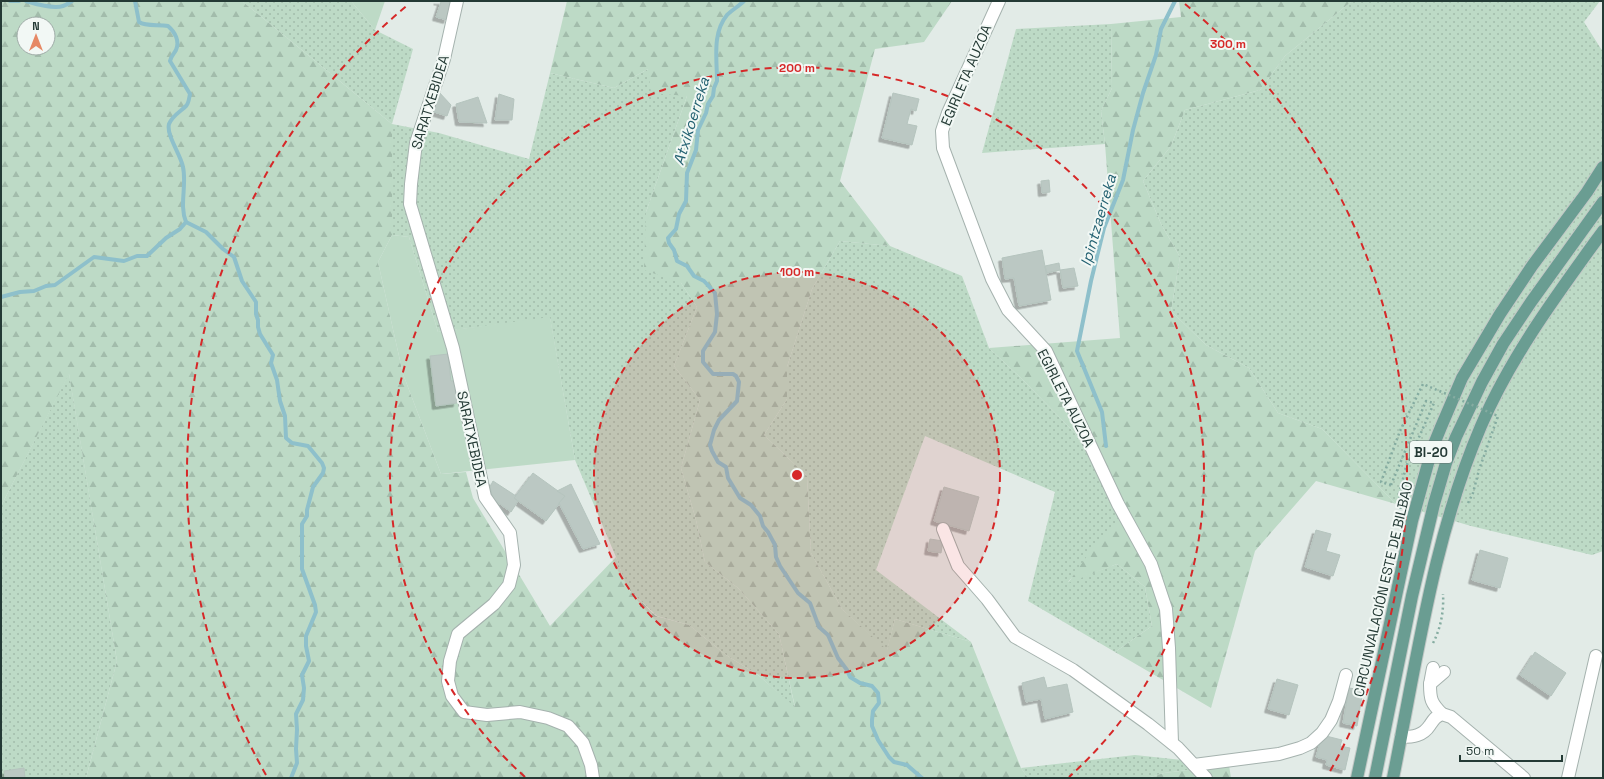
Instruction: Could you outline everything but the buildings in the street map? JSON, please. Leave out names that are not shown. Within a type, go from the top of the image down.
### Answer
[{"type":"main road","name":"CIRCUNVALACIÓN ESTE DE BILBAO","points":[[1357,778],[1412,521],[1430,456],[1441,426],[1462,378],[1500,314],[1537,260],[1587,192],[1603,166]]},
{"type":"main road","name":"BI-20","points":[[1375,778],[1412,596],[1434,504],[1446,463],[1456,437],[1482,382],[1503,344],[1530,302],[1603,202]]},
{"type":"main road","points":[[1393,778],[1438,557],[1462,472],[1482,424],[1512,364],[1564,285],[1603,231]]},
{"type":"street","name":"SARATXEBIDEA","points":[[457,1],[444,58],[416,143],[410,204],[453,348],[485,497],[510,533],[514,565],[509,584],[494,604],[458,634],[450,661],[448,681],[452,696],[464,712],[487,715],[520,712],[548,718],[568,726],[583,743],[592,765],[593,778]]},
{"type":"street","name":"EGIRLETA AUZOA","points":[[999,1],[948,114],[942,131],[943,148],[992,279],[1008,310],[1046,351],[1118,504],[1151,564],[1166,609],[1169,648],[1172,743]]},
{"type":"street","points":[[943,529],[958,566],[987,599],[1015,637],[1073,670],[1148,724],[1172,743],[1206,778]]},
{"type":"street","points":[[1568,778],[1596,656]]},
{"type":"street","points":[[1439,670],[1430,684],[1432,704],[1442,714],[1451,717],[1524,778]]},
{"type":"street","points":[[1194,765],[1279,754],[1300,748],[1322,733],[1331,720],[1339,701],[1346,675]]},
{"type":"street","points":[[1401,737],[1419,735],[1430,725],[1434,717],[1442,714]]},
{"type":"path","points":[[1401,514],[1399,494],[1406,467],[1434,403],[1426,401],[1391,485],[1381,482],[1400,431],[1423,384],[1498,416],[1480,470]]},
{"type":"green space","points":[[1,1],[242,1],[392,124],[392,235],[378,262],[403,374],[441,474],[466,472],[473,498],[550,626],[616,557],[627,588],[656,616],[689,625],[726,655],[758,675],[795,707],[779,634],[738,588],[705,562],[696,520],[681,468],[700,400],[674,366],[697,307],[681,283],[644,270],[646,212],[687,96],[651,93],[648,69],[614,88],[550,73],[567,1],[952,1],[924,42],[875,49],[840,181],[890,246],[840,241],[812,289],[787,367],[787,399],[764,435],[807,476],[811,553],[842,609],[887,650],[895,619],[971,642],[1021,768],[1028,778],[86,778],[117,661],[69,374],[1,506]]},
{"type":"green space","points":[[242,1],[351,1],[375,30],[413,49],[392,124]]},
{"type":"green space","points":[[351,1],[385,1],[375,30]]},
{"type":"green space","points":[[1179,1],[1352,1],[1285,56],[1260,90],[1185,110],[1171,146],[1143,181],[1161,224],[1180,257],[1171,311],[1206,345],[1249,368],[1278,413],[1322,429],[1396,504],[1316,481],[1255,551],[1211,708],[1115,652],[1152,626],[1145,587],[1117,564],[1068,583],[1097,542],[1126,517],[1074,432],[989,348],[1120,338],[1105,144],[1101,111],[1112,88],[1111,24],[1181,17]]},
{"type":"green space","points":[[1352,1],[1600,1],[1584,22],[1603,52],[1603,551],[1592,555],[1471,526],[1396,504],[1322,429],[1278,413],[1249,368],[1206,345],[1171,311],[1180,257],[1161,224],[1143,181],[1171,146],[1185,110],[1260,90],[1285,56]]},
{"type":"green space","points":[[1111,24],[1112,88],[1101,111],[1105,144],[982,153],[1016,29]]},
{"type":"green space","points":[[648,69],[687,96],[646,212],[681,283],[697,307],[674,366],[700,400],[681,468],[696,520],[705,562],[738,588],[779,634],[795,708],[758,675],[726,655],[689,625],[657,616],[627,588],[616,557],[575,460],[550,318],[438,332],[409,237],[392,235],[392,124],[439,133],[529,159],[550,73],[614,88]]},
{"type":"green space","points":[[392,235],[409,237],[438,332],[550,317],[575,460],[441,474],[403,374],[378,262]]},
{"type":"green space","points":[[840,241],[890,246],[962,276],[989,348],[1074,432],[1126,517],[1068,582],[1117,564],[1145,587],[1152,626],[1115,652],[1028,601],[1055,492],[925,436],[876,570],[971,642],[895,619],[887,651],[842,609],[811,553],[807,476],[764,435],[787,399],[787,367],[812,289]]},
{"type":"green space","points":[[69,373],[117,661],[86,778],[1,778],[1,506]]},
{"type":"green space","points":[[1135,755],[1229,765],[1164,773],[1147,778],[1028,778],[1021,768]]},
{"type":"green space","points":[[1229,765],[1231,778],[1147,778],[1164,773]]},
{"type":"waterway","points":[[10,1],[19,1]]},
{"type":"waterway","points":[[26,1],[50,7],[63,6],[72,1]]},
{"type":"waterway","points":[[1,297],[20,292],[34,291],[46,286],[55,285],[94,257],[124,261],[137,256],[147,256],[166,238],[180,229],[186,222],[183,209],[183,167],[170,134],[169,124],[172,119],[187,105],[190,94],[170,61],[177,47],[175,34],[168,26],[142,24],[139,22],[135,1]]},
{"type":"waterway","name":"Atxikoerreka","points":[[744,1],[727,15],[719,30],[716,46],[717,81],[713,96],[708,104],[706,113],[698,130],[696,150],[687,173],[686,201],[679,214],[676,229],[668,238],[669,243],[674,250],[677,261],[687,266],[694,276],[704,281],[715,293],[717,314],[715,332],[703,351],[703,362],[713,374],[733,374],[739,382],[737,401],[719,420],[714,430],[710,445],[718,462],[726,467],[728,478],[740,498],[751,505],[760,516],[763,526],[775,545],[776,557],[780,566],[798,593],[810,603],[819,627],[828,635],[838,658],[847,670],[850,677],[860,683],[872,686],[878,693],[879,703],[873,711],[872,720],[872,726],[878,740],[894,762],[907,765],[922,778]]},
{"type":"waterway","name":"Ipintzaerreka","points":[[1106,446],[1102,412],[1077,351],[1091,281],[1104,228],[1123,180],[1133,130],[1143,93],[1156,55],[1161,29],[1175,1]]},
{"type":"waterway","points":[[186,222],[206,232],[223,249],[234,257],[242,281],[256,302],[256,314],[260,334],[273,355],[271,363],[277,380],[280,401],[285,416],[286,438],[292,443],[308,446],[322,463],[324,468],[323,473],[313,487],[307,510],[307,516],[302,524],[302,569],[315,605],[316,612],[306,636],[309,661],[302,675],[304,688],[303,700],[296,714],[297,763],[291,778]]}]
